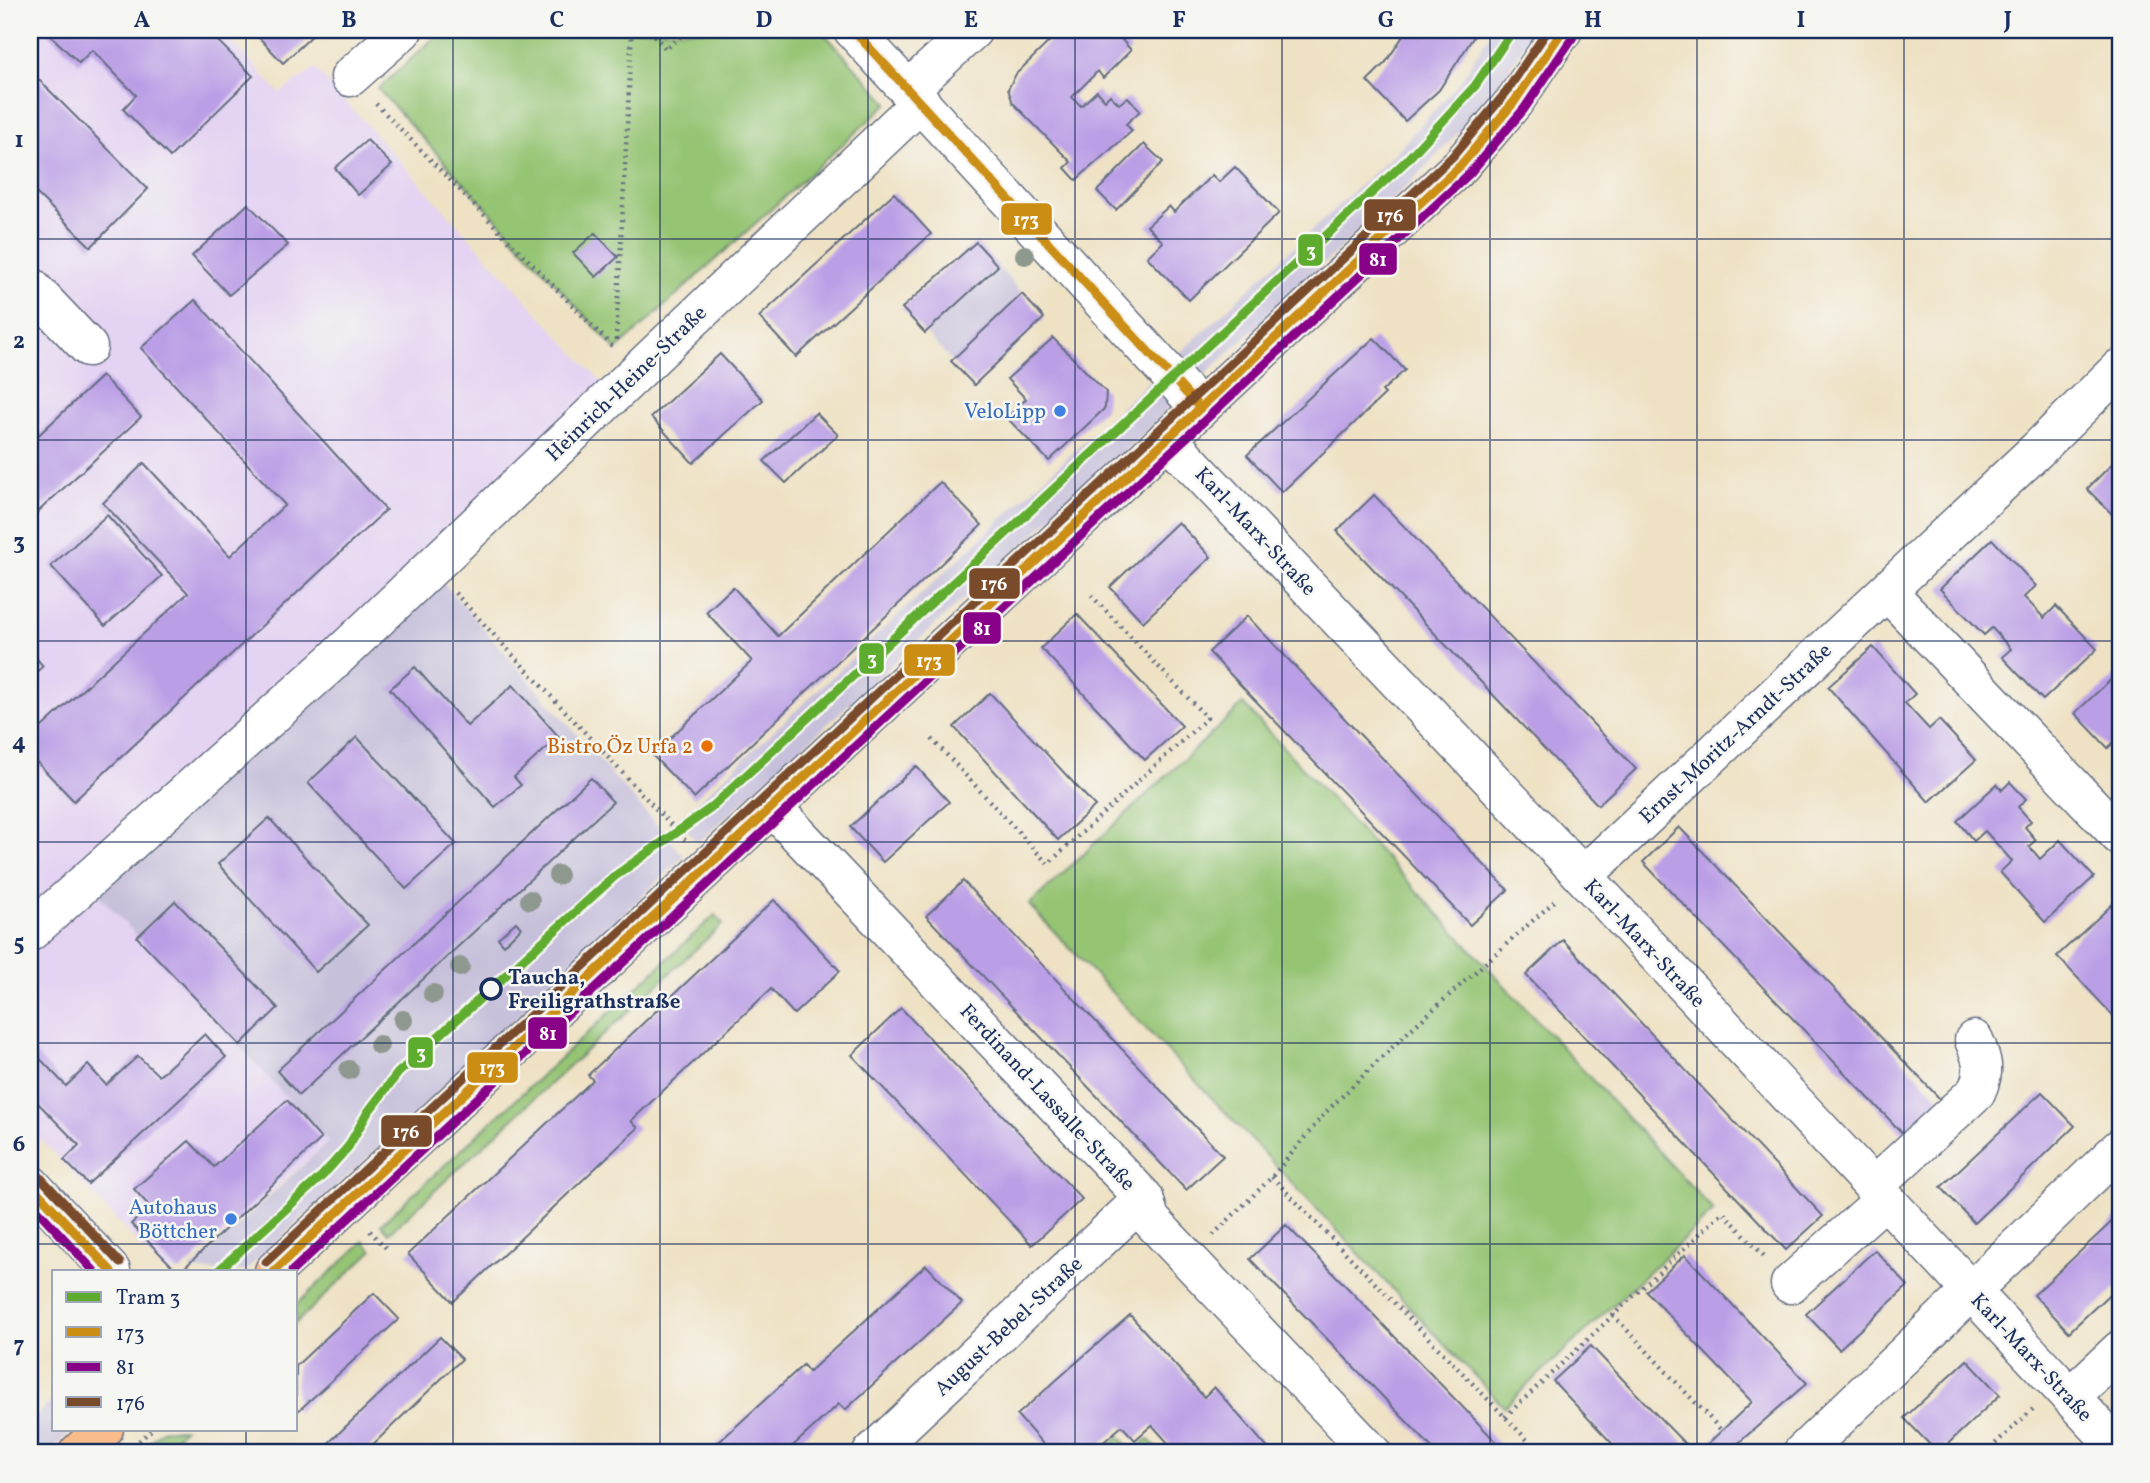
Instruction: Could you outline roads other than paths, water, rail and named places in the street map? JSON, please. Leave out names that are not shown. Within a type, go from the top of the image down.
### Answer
[{"type":"main road","points":[[275,1270],[1461,165],[1514,102],[1563,30]]},
{"type":"main road","points":[[78,1453],[103,1430]]},
{"type":"street","points":[[350,77],[403,30]]},
{"type":"street","points":[[853,30],[1200,408]]},
{"type":"street","name":"Heinrich-Heine-Straße","points":[[30,932],[331,663],[432,568],[915,96],[973,30]]},
{"type":"street","points":[[30,286],[88,346]]},
{"type":"street","name":"Ernst-Moritz-Arndt-Straße","points":[[1572,886],[2120,368]]},
{"type":"street","name":"Karl-Marx-Straße","points":[[1167,438],[1572,886],[1879,1193],[2120,1450]]},
{"type":"street","points":[[1887,591],[2120,836]]},
{"type":"street","name":"Ferdinand-Lassalle-Straße","points":[[773,808],[1144,1198],[1150,1219],[1371,1453]]},
{"type":"street","points":[[1790,1284],[1976,1092],[1984,1074],[1983,1063],[1974,1040]]},
{"type":"street","points":[[1802,1453],[2120,1148]]},
{"type":"street","points":[[30,1184],[110,1270]]},
{"type":"street","name":"August-Bebel-Straße","points":[[872,1453],[1144,1198]]},
{"type":"street","points":[[2064,1391],[2120,1350]]},
{"type":"tram line","name":"3","points":[[219,1270],[322,1176],[348,1147],[368,1112],[398,1073],[615,876],[711,808],[1405,162],[1475,86],[1513,30]]},
{"type":"place","name":"VeloLipp","points":[[1060,411]]},
{"type":"place","name":"Bistro Öz Urfa 2","points":[[707,746]]},
{"type":"place","name":"Taucha, Freiligrathstraße","points":[[491,989]]},
{"type":"place","name":"Autohaus Böttcher","points":[[231,1219]]}]
